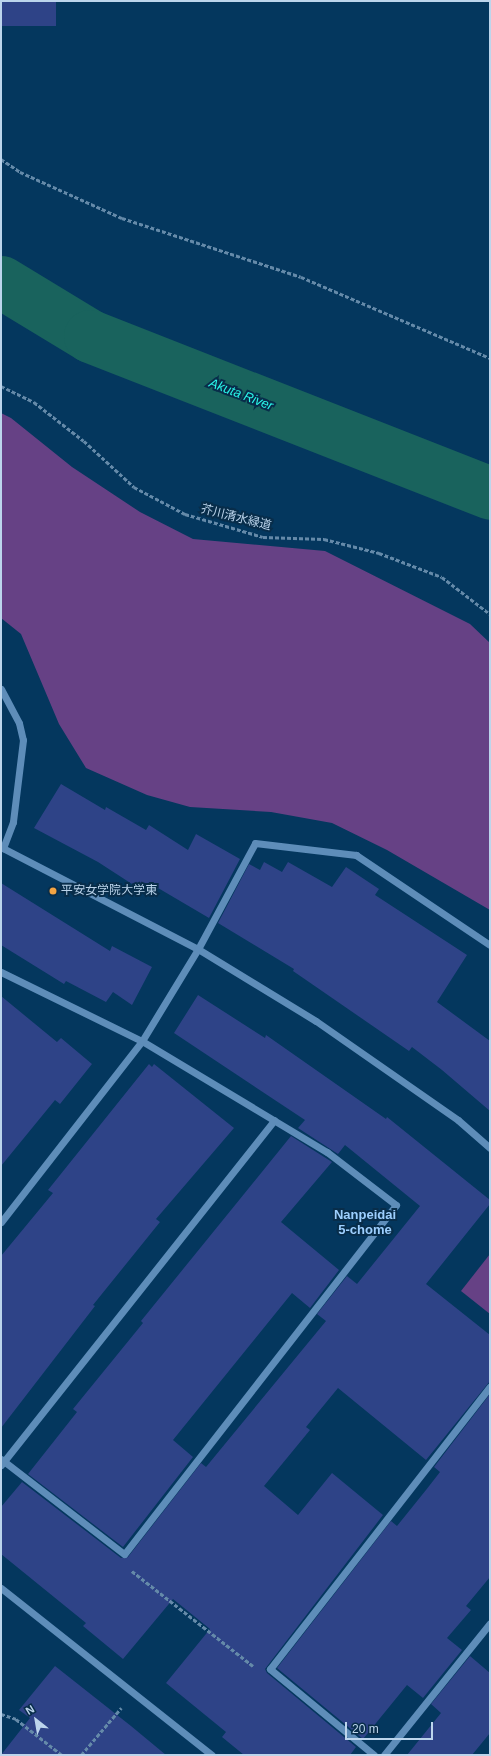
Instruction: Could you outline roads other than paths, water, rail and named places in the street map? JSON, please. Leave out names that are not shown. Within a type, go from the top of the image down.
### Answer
[{"type":"street","points":[[1,689],[19,723],[23,740],[13,822],[2,848],[198,949],[316,1021],[458,1120],[490,1148]]},
{"type":"street","points":[[1,1222],[142,1041],[198,949],[256,843],[356,855],[490,945]]},
{"type":"street","points":[[2,974],[142,1041],[274,1120],[327,1152],[396,1206],[124,1554],[2,1461],[274,1120]]},
{"type":"street","points":[[374,1755],[270,1668],[490,1386]]},
{"type":"street","points":[[1,1588],[212,1755]]},
{"type":"street","points":[[384,1755],[490,1623]]},
{"type":"waterway","name":"Akuta River","points":[[1,282],[90,336],[490,493]]},
{"type":"place","name":"平安女学院大学東","points":[[53,891]]},
{"type":"district","name":"Nanpeidai 5-chome","points":[[365,1224]]}]
